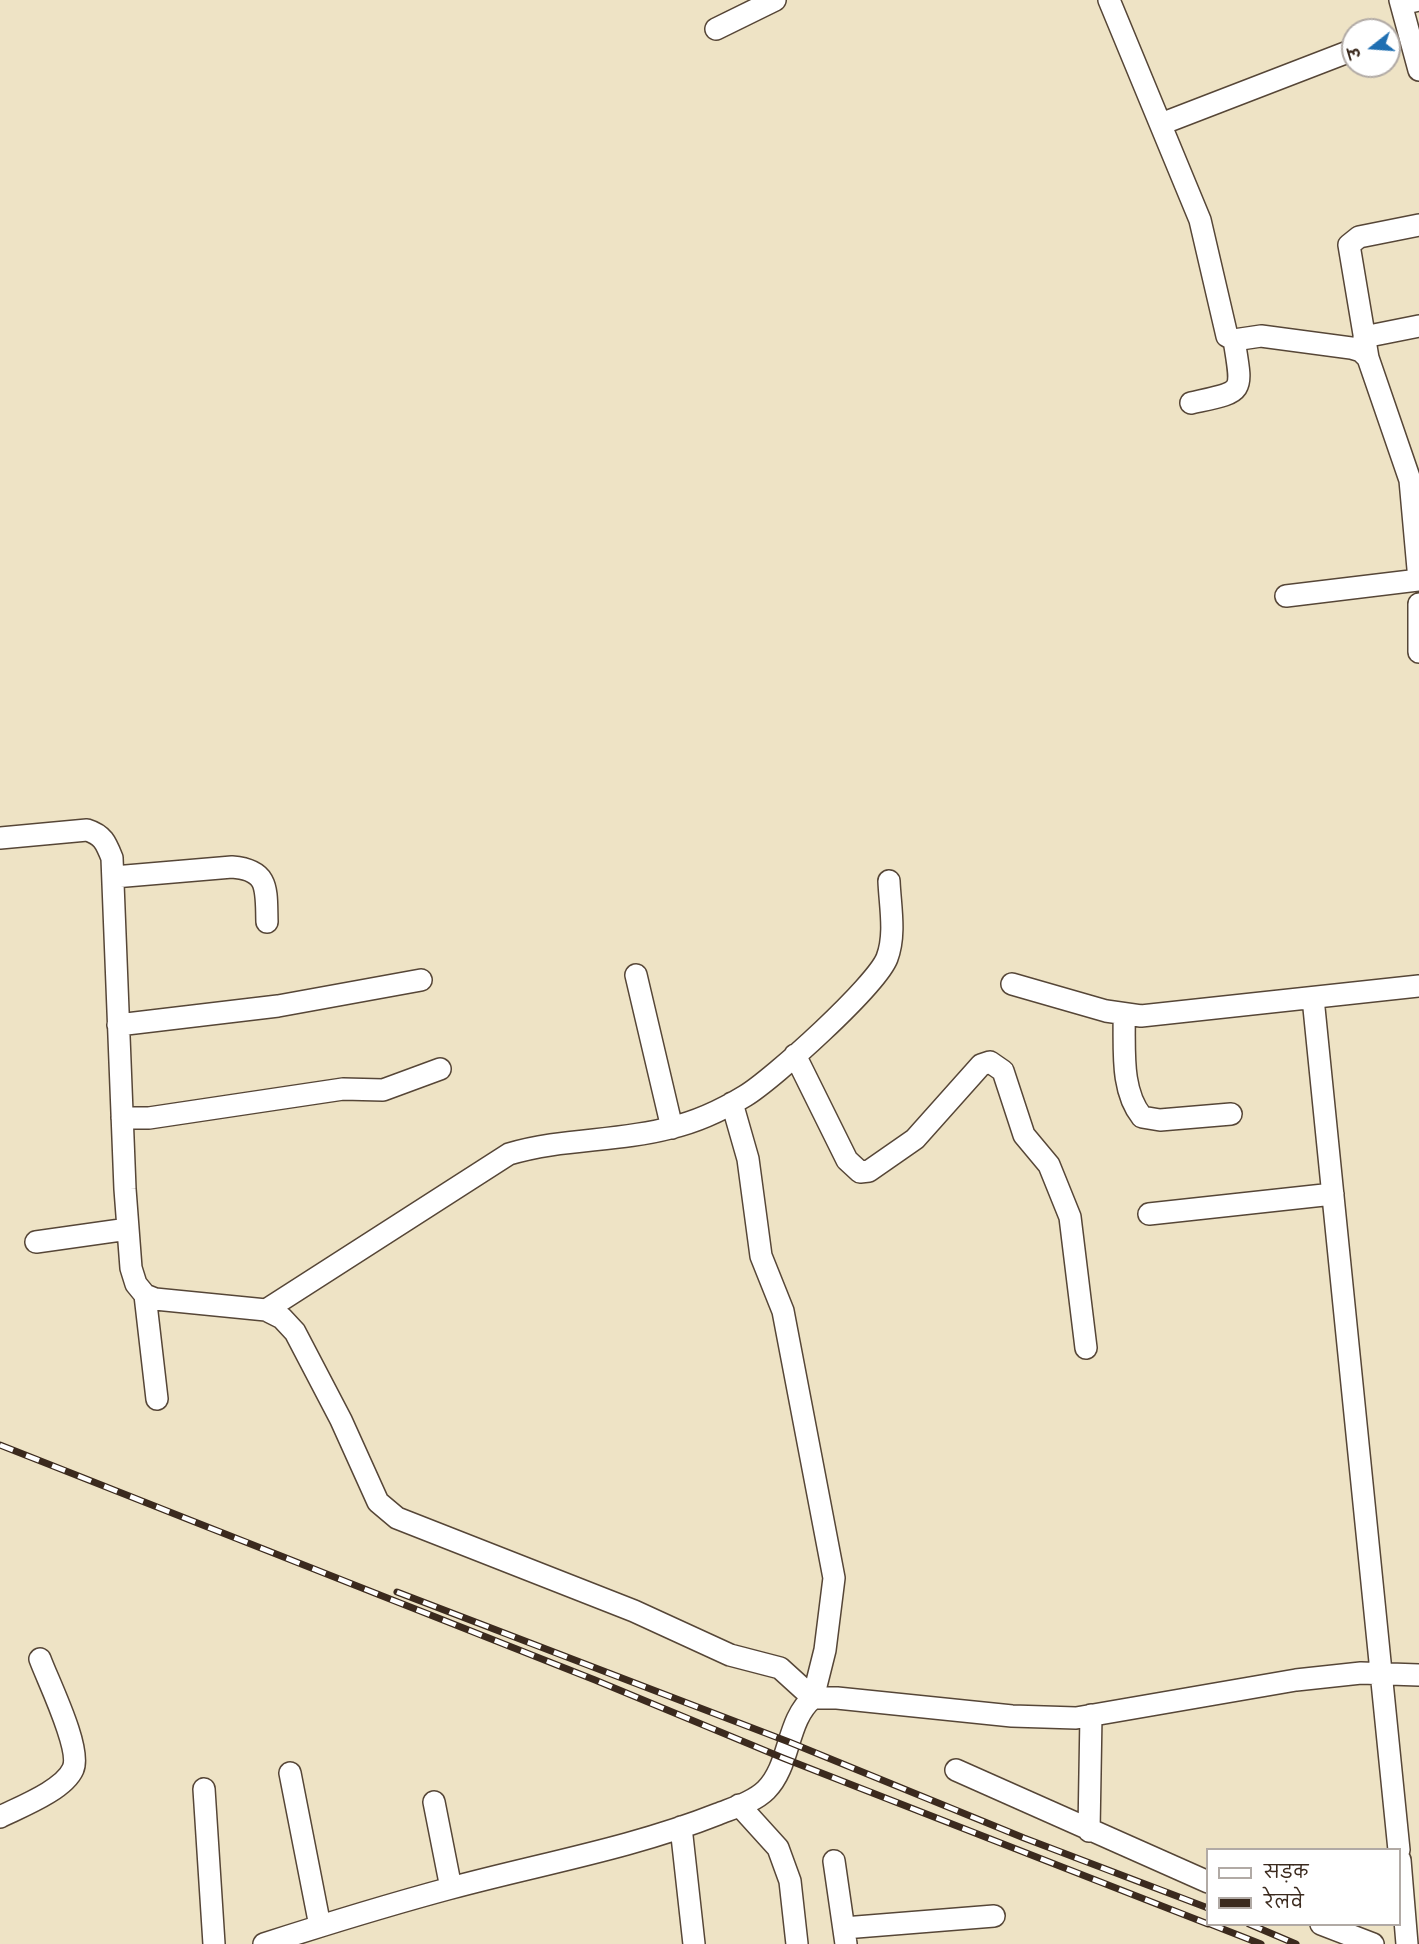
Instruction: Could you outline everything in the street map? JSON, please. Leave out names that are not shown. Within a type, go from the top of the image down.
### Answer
[{"type":"street","points":[[716,29],[775,0]]},
{"type":"street","points":[[1109,0],[1206,240],[1222,326],[1227,336],[1234,340],[1261,336],[1351,348],[1361,351],[1368,358]]},
{"type":"street","points":[[1401,21],[1406,1]]},
{"type":"street","points":[[1401,38],[1419,70]]},
{"type":"street","points":[[1161,124],[1341,55]]},
{"type":"street","points":[[1286,596],[1419,580],[1410,480],[1368,358],[1349,244],[1359,237],[1419,225]]},
{"type":"street","points":[[1364,337],[1419,326]]},
{"type":"street","points":[[1191,403],[1237,390],[1240,381],[1234,340]]},
{"type":"street","points":[[1419,604],[1419,652]]},
{"type":"street","points":[[0,838],[70,829],[93,832],[99,834],[106,843],[112,858],[122,1118],[131,1268],[136,1284],[145,1295],[157,1399]]},
{"type":"street","points":[[114,878],[232,867],[249,868],[261,878],[266,888],[267,921]]},
{"type":"street","points":[[266,1311],[509,1154],[537,1146],[672,1128],[732,1103],[747,1094],[795,1055],[854,1000],[881,970],[887,958],[892,932],[888,881]]},
{"type":"street","points":[[636,975],[672,1128]]},
{"type":"street","points":[[118,1025],[278,1006],[421,980]]},
{"type":"street","points":[[1012,984],[1124,1015],[1141,1016],[1419,986]]},
{"type":"street","points":[[1313,998],[1399,1848]]},
{"type":"street","points":[[1124,1015],[1126,1080],[1136,1110],[1142,1117],[1160,1120],[1231,1114]]},
{"type":"street","points":[[795,1055],[847,1160],[860,1173],[869,1171],[915,1139],[981,1065],[990,1062],[1003,1071],[1024,1135],[1049,1165],[1070,1217],[1086,1347]]},
{"type":"street","points":[[122,1118],[149,1118],[343,1089],[383,1090],[440,1069]]},
{"type":"street","points":[[264,1944],[451,1888],[681,1827],[739,1805],[767,1790],[774,1779],[800,1715],[806,1704],[813,1698],[825,1650],[834,1578],[783,1311],[761,1256],[747,1160],[732,1103]]},
{"type":"street","points":[[1149,1214],[1333,1194]]},
{"type":"street","points":[[36,1242],[128,1228]]},
{"type":"street","points":[[145,1295],[169,1301],[266,1311],[282,1318],[295,1332],[385,1510],[412,1525],[634,1611],[730,1655],[780,1668],[813,1698],[837,1698],[1046,1718],[1091,1715],[1296,1680],[1360,1673],[1419,1675]]},
{"type":"street","points":[[0,1817],[61,1784],[74,1768],[74,1751],[40,1659]]},
{"type":"street","points":[[1089,1831],[1091,1715]]},
{"type":"street","points":[[957,1770],[1089,1831],[1206,1881]]},
{"type":"street","points":[[290,1773],[320,1926]]},
{"type":"street","points":[[204,1789],[214,1944]]},
{"type":"street","points":[[434,1802],[451,1888]]},
{"type":"street","points":[[739,1805],[778,1848],[790,1881],[797,1944]]},
{"type":"street","points":[[681,1827],[694,1944]]},
{"type":"street","points":[[834,1861],[845,1936],[994,1916]]},
{"type":"street","points":[[1401,1872],[1407,1944]]},
{"type":"street","points":[[1326,1926],[1372,1944]]},
{"type":"railway","points":[[0,1445],[595,1680],[783,1758],[1206,1923]]},
{"type":"railway","points":[[397,1592],[789,1742],[1024,1838],[1206,1907]]},
{"type":"railway","points":[[1215,1926],[1261,1944]]},
{"type":"railway","points":[[1254,1926],[1296,1944]]}]
